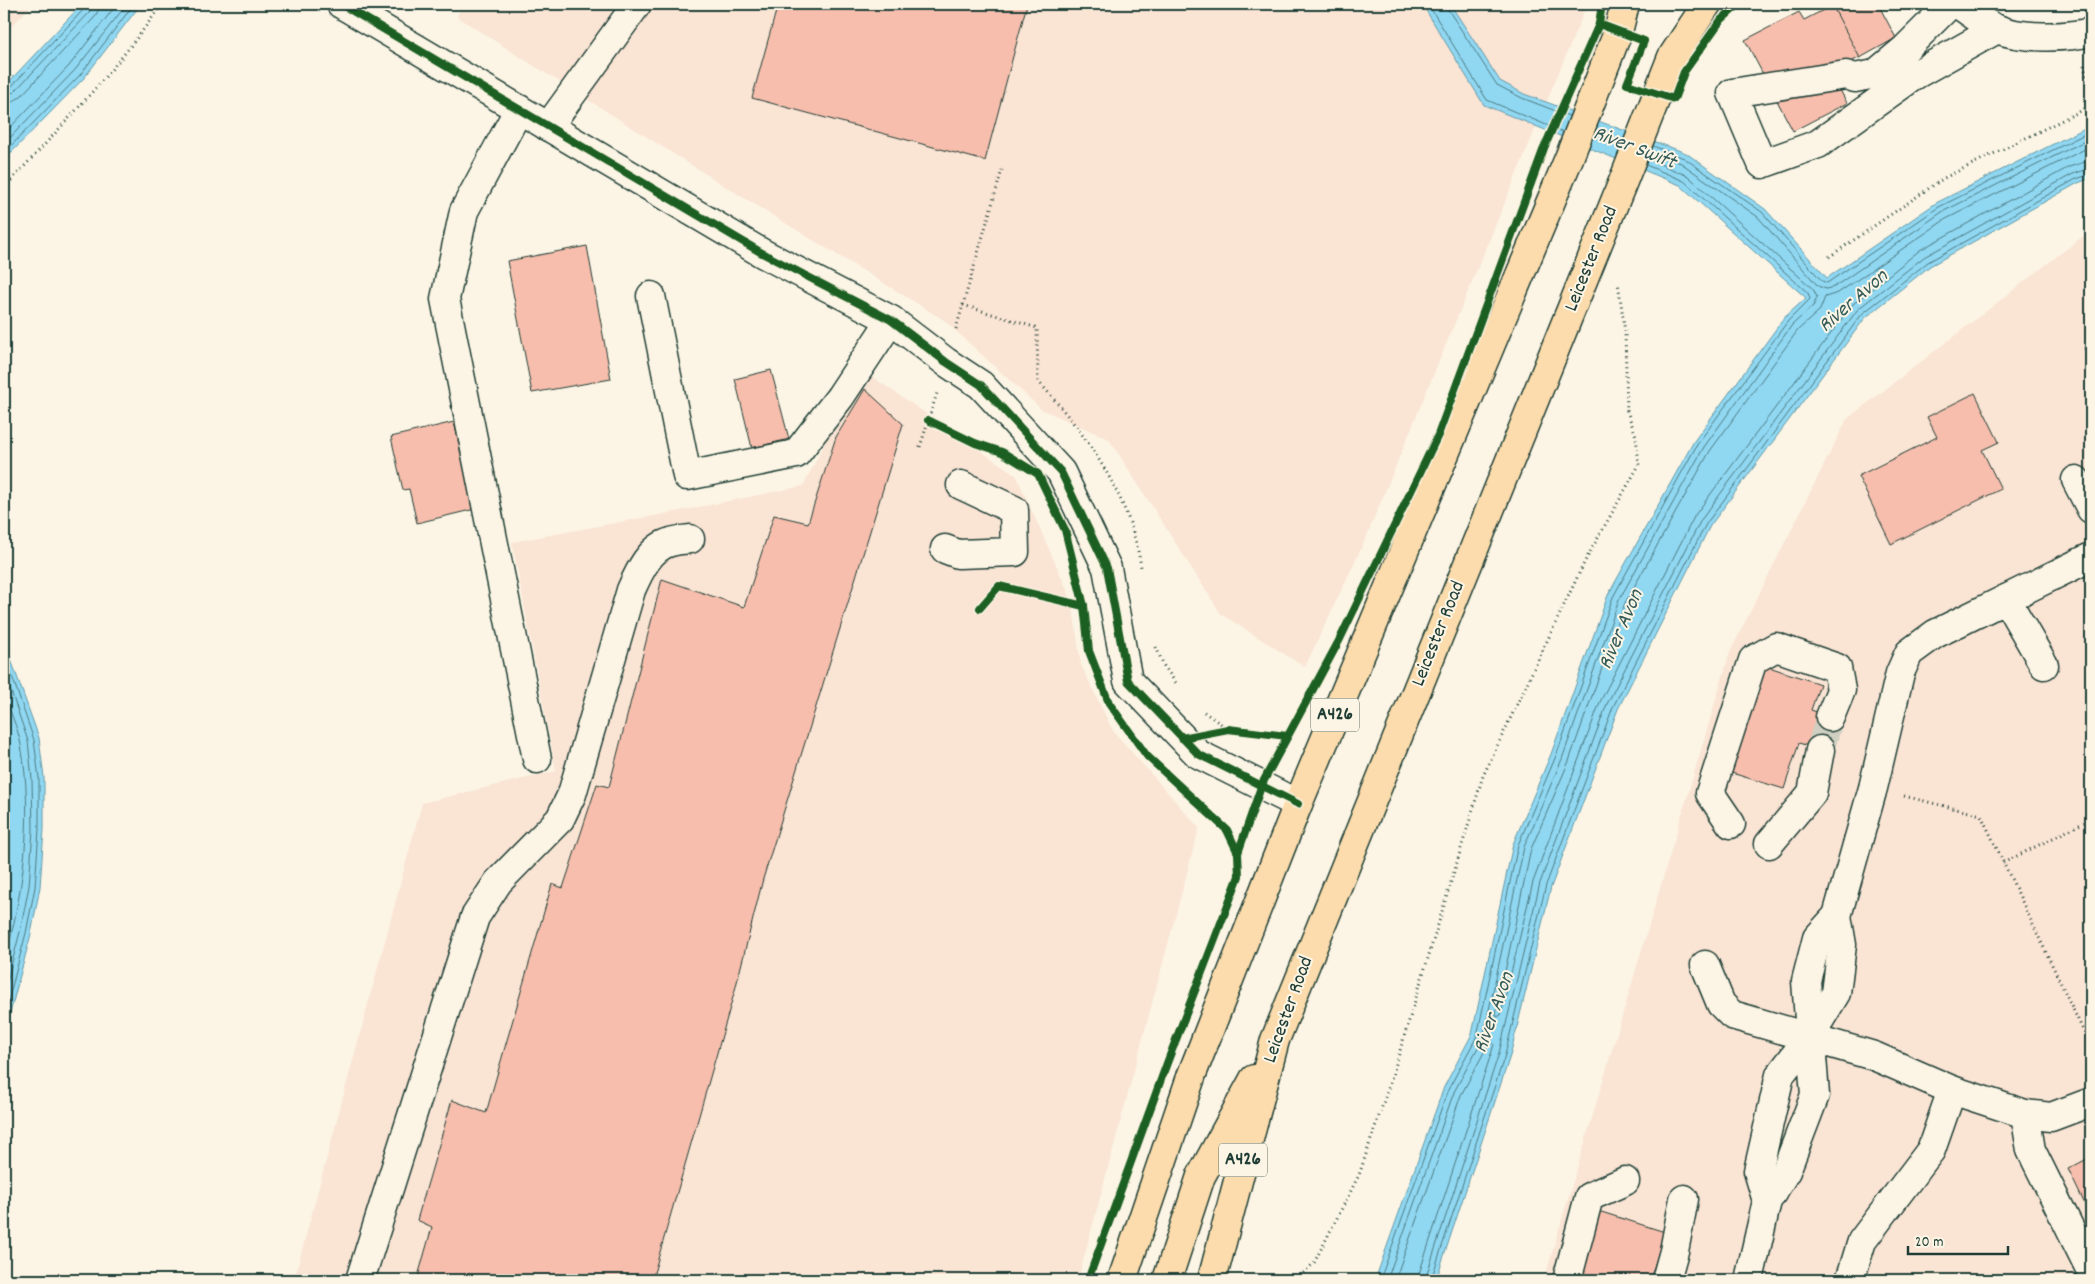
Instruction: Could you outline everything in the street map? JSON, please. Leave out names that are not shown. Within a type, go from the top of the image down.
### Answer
[{"type":"highway","name":"A426","points":[[1122,1280],[1192,1074],[1298,804],[1568,158],[1618,32],[1625,4]]},
{"type":"highway","name":"Leicester Road","points":[[1212,1280],[1275,1040],[1672,57],[1707,4]]},
{"type":"highway","points":[[1167,1280],[1201,1176],[1275,1040]]},
{"type":"street","points":[[341,4],[762,253],[890,320],[946,362],[982,385],[1061,472],[1107,568],[1128,682],[1198,754],[1298,804]]},
{"type":"street","points":[[548,127],[637,4]]},
{"type":"street","points":[[1950,4],[1905,49],[1875,74],[1855,78],[1846,75],[1732,93],[1762,164],[1818,144],[1915,75],[1997,29]]},
{"type":"street","points":[[1958,4],[1997,29],[2035,36],[2076,35],[2091,32]]},
{"type":"street","points":[[519,110],[464,210],[445,299],[537,759]]},
{"type":"street","points":[[651,296],[687,476],[796,454],[840,396],[890,320]]},
{"type":"street","points":[[2076,480],[2091,509]]},
{"type":"street","points":[[945,549],[958,554],[1015,552],[1014,510],[961,485]]},
{"type":"street","points":[[360,1280],[476,917],[498,882],[560,819],[572,794],[631,590],[640,570],[655,550],[669,542],[690,539]]},
{"type":"street","points":[[1749,1280],[1766,1201],[1786,1171],[1815,1095],[1806,981],[1817,938],[1837,916],[1873,788],[1900,673],[1909,653],[1935,634],[2091,557]]},
{"type":"street","points":[[2006,599],[2044,666]]},
{"type":"street","points":[[1731,824],[1710,793],[1753,660],[1776,647],[1837,668],[1841,690],[1830,716]]},
{"type":"street","points":[[1769,844],[1812,793],[1820,750]]},
{"type":"street","points":[[1705,965],[1722,1004],[1732,1015],[1874,1056],[1952,1090],[2025,1114],[2051,1117],[2091,1102]]},
{"type":"street","points":[[1766,1201],[1758,1171],[1780,1074],[1810,1036]]},
{"type":"street","points":[[1850,1280],[1862,1241],[1931,1150],[1952,1090]]},
{"type":"street","points":[[2025,1114],[2031,1150],[2091,1271]]},
{"type":"street","points":[[1567,1280],[1590,1197],[1626,1181]]},
{"type":"street","points":[[1666,1280],[1674,1251],[1684,1198]]},
{"type":"path","points":[[4,188],[85,100],[148,24],[162,4]]},
{"type":"path","points":[[1829,258],[1944,178],[2091,106]]},
{"type":"path","points":[[920,447],[1002,170]]},
{"type":"path","points":[[1296,1280],[1314,1263],[1359,1175],[1392,1077],[1483,776],[1585,561],[1639,465],[1636,436],[1627,411],[1625,332],[1617,278]]},
{"type":"path","points":[[928,420],[936,424]]},
{"type":"path","points":[[1182,738],[1228,729],[1237,730]]},
{"type":"path","points":[[1873,788],[1981,815],[2091,1047]]},
{"type":"path","points":[[2003,863],[2091,819]]},
{"type":"shaded area","points":[[4,4],[33,4],[4,34]]},
{"type":"shaded area","points":[[462,4],[1585,4],[1585,9],[1365,540],[1305,667],[1221,614],[1109,439],[1041,409],[944,320],[723,185],[457,17]]},
{"type":"shaded area","points":[[2091,230],[2091,1280],[1544,1280],[1730,652],[1847,419]]},
{"type":"shaded area","points":[[868,374],[1016,475],[1072,601],[1081,665],[1113,731],[1199,828],[1078,1280],[294,1280],[422,803],[556,771],[512,542],[803,486],[847,400]]},
{"type":"water","points":[[82,4],[141,4],[84,78],[4,160],[4,87]]},
{"type":"water","points":[[1422,4],[1450,4],[1500,81],[1524,94],[1686,153],[1765,209],[1827,278],[1936,203],[2091,125],[2091,178],[2078,183],[1930,266],[1865,318],[1710,526],[1618,709],[1551,887],[1510,1056],[1436,1280],[1375,1280],[1444,1087],[1472,1034],[1513,844],[1551,754],[1608,595],[1694,441],[1784,318],[1806,298],[1680,185],[1484,105]]},
{"type":"water","points":[[4,640],[39,738],[44,778],[44,829],[40,887],[31,934],[4,1036]]},
{"type":"building","points":[[778,4],[1027,4],[985,161],[752,98]]},
{"type":"building","points":[[1835,4],[1862,56],[1831,73],[1847,103],[1793,131],[1745,40],[1799,12],[1804,20]]},
{"type":"building","points":[[1840,4],[1878,4],[1896,38],[1860,58],[1833,7]]},
{"type":"building","points":[[587,246],[611,379],[532,393],[507,261]]},
{"type":"building","points":[[2091,344],[2091,363],[2084,348]]},
{"type":"building","points":[[771,370],[789,439],[752,448],[735,379]]},
{"type":"building","points":[[865,389],[903,424],[763,879],[735,990],[652,1280],[417,1280],[432,1227],[417,1220],[452,1100],[486,1113],[552,884],[563,888],[597,784],[609,787],[662,579],[744,607],[774,515],[808,523],[836,437]]},
{"type":"building","points":[[1975,393],[1999,442],[1982,450],[2001,489],[1891,544],[1858,476],[1937,437],[1927,417]]},
{"type":"building","points":[[454,422],[475,509],[417,523],[409,489],[403,490],[391,437]]},
{"type":"building","points":[[1760,664],[1820,684],[1811,710],[1839,720],[1829,753],[1799,743],[1784,789],[1725,771]]},
{"type":"building","points":[[2091,1157],[2091,1217],[2068,1169]]},
{"type":"building","points":[[1595,1210],[1665,1232],[1650,1280],[1575,1280]]},
{"type":"tunnel","points":[[1820,750],[1830,717]]},
{"type":"cycle path","points":[[341,4],[762,253],[891,320],[946,362],[981,385],[1061,472],[1107,568],[1128,681],[1198,754],[1298,804]]},
{"type":"cycle path","points":[[1088,1280],[1167,1063],[1239,876],[1238,853],[1262,784],[1340,639],[1438,435],[1544,148],[1599,24],[1602,4]]},
{"type":"cycle path","points":[[1599,24],[1644,41],[1627,84],[1674,99],[1684,72],[1721,20],[1739,4]]},
{"type":"cycle path","points":[[928,420],[975,443],[1002,452],[1038,474],[1065,530],[1084,606],[1089,651],[1109,703],[1147,756],[1227,830],[1238,853]]},
{"type":"cycle path","points":[[980,608],[999,586],[1084,606]]},
{"type":"cycle path","points":[[1182,738],[1228,729],[1287,736]]},
{"type":"water label","name":"River Swift","points":[[1634,149]]},
{"type":"water label","name":"River Avon","points":[[1854,302]]},
{"type":"water label","name":"River Avon","points":[[1622,630]]},
{"type":"water label","name":"River Avon","points":[[1495,1013]]}]
